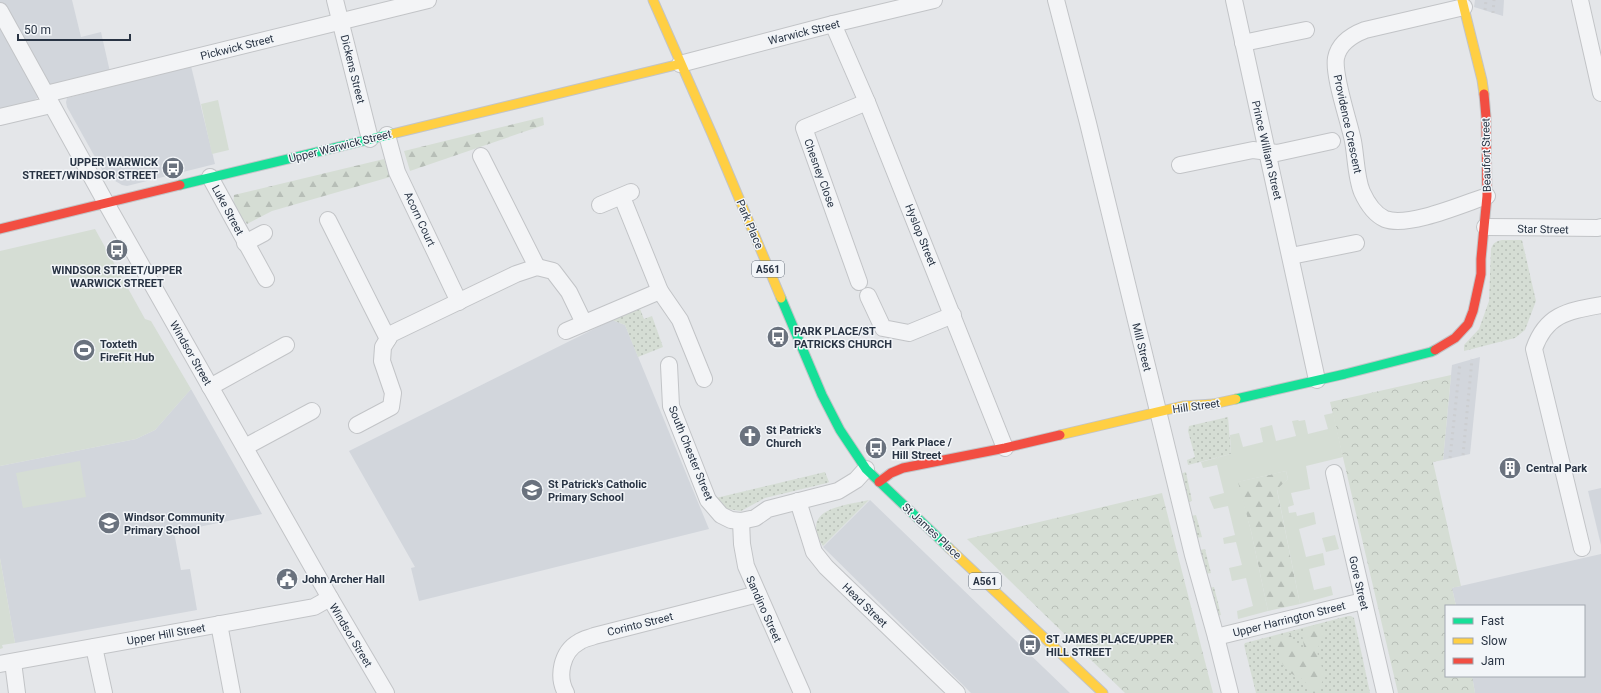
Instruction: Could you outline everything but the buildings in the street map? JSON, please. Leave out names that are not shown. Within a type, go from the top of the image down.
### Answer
[{"type":"main road","name":"A561","points":[[653,0],[680,64]]},
{"type":"main road","name":"Beaufort Street","points":[[1463,3],[1482,80],[1486,117],[1487,196],[1485,227],[1480,259],[1481,274],[1473,311]]},
{"type":"main road","name":"Upper Warwick Street","points":[[0,229],[680,64]]},
{"type":"main road","name":"Park Place","points":[[680,64],[712,134],[822,395],[840,430],[866,469]]},
{"type":"main road","name":"Hill Street","points":[[879,482],[891,473],[903,468],[1005,448],[1183,406],[1213,404],[1430,352],[1455,338],[1468,324],[1473,311]]},
{"type":"main road","name":"St James Place","points":[[866,469],[1103,693]]},
{"type":"street","name":"Dickens Street","points":[[335,0],[370,139]]},
{"type":"street","name":"Pickwick Street","points":[[0,117],[49,99],[428,0]]},
{"type":"street","name":"Warwick Street","points":[[680,64],[931,0]]},
{"type":"street","name":"Mill Street","points":[[1056,0],[1088,123],[1192,549],[1192,555],[1216,637],[1230,693]]},
{"type":"street","name":"Prince William Street","points":[[1234,0],[1317,380]]},
{"type":"street","points":[[1580,0],[1601,93]]},
{"type":"street","name":"Providence Crescent","points":[[1463,3],[1365,30],[1352,35],[1342,46],[1336,58],[1337,74],[1353,142],[1362,191],[1371,209],[1384,219],[1396,222],[1416,220],[1487,196]]},
{"type":"street","name":"Windsor Street","points":[[1,17],[49,99],[106,203],[330,598],[386,693]]},
{"type":"street","name":"Hyslop Street","points":[[833,24],[867,102],[1005,448]]},
{"type":"street","points":[[1243,43],[1306,30]]},
{"type":"street","name":"Chesney Close","points":[[859,282],[804,128],[867,102]]},
{"type":"street","name":"Acorn Court","points":[[387,135],[398,172],[459,302]]},
{"type":"street","points":[[1180,165],[1253,150],[1277,153],[1332,141]]},
{"type":"street","points":[[482,156],[537,267]]},
{"type":"street","name":"Luke Street","points":[[210,177],[245,244],[266,279]]},
{"type":"street","points":[[600,205],[627,194],[660,290],[680,320],[704,379]]},
{"type":"street","points":[[328,220],[388,339]]},
{"type":"street","name":"Star Street","points":[[1485,227],[1569,229],[1601,227]]},
{"type":"street","name":"Luke Street","points":[[245,244],[264,233]]},
{"type":"street","points":[[1291,256],[1356,243]]},
{"type":"street","points":[[358,425],[391,407],[393,393],[382,362],[383,347],[391,334],[516,274],[537,267],[553,271],[569,292],[584,323]]},
{"type":"street","points":[[566,331],[660,290]]},
{"type":"street","points":[[868,296],[882,328],[909,333],[953,315]]},
{"type":"street","points":[[1582,548],[1534,349],[1538,338],[1549,322],[1568,311],[1601,305]]},
{"type":"street","points":[[210,387],[286,345]]},
{"type":"street","name":"South Chester Street","points":[[669,365],[671,406],[708,500],[721,515],[731,520],[741,521]]},
{"type":"street","points":[[245,447],[312,411]]},
{"type":"street","points":[[741,521],[755,518],[768,509],[838,491],[856,480],[866,469]]},
{"type":"street","name":"Gore Street","points":[[1334,473],[1385,693]]},
{"type":"street","name":"Head Street","points":[[798,501],[814,552],[826,567],[957,693]]},
{"type":"street","name":"Sandino Street","points":[[741,521],[746,566],[802,693]]},
{"type":"street","name":"Corinto Street","points":[[566,693],[560,676],[569,650],[578,642],[594,636],[758,594]]},
{"type":"street","name":"Upper Hill Street","points":[[6,663],[314,607],[330,598]]},
{"type":"street","name":"Upper Harrington Street","points":[[1216,637],[1363,601]]},
{"type":"street","points":[[219,624],[232,693]]},
{"type":"street","points":[[94,647],[104,693]]},
{"type":"street","points":[[6,663],[17,693]]},
{"type":"shaded area","points":[[0,0],[72,0],[81,37],[101,32],[110,72],[62,84],[22,107],[0,111]]},
{"type":"shaded area","points":[[1475,0],[1504,0],[1503,16],[1474,7]]},
{"type":"shaded area","points":[[191,66],[215,164],[127,186],[122,185],[105,175],[67,107],[67,98]]},
{"type":"shaded area","name":"St Patrick's Catholic Primary School","points":[[612,320],[625,325],[709,529],[419,601],[411,568],[415,567],[349,451]]},
{"type":"shaded area","points":[[1480,357],[1470,454],[1443,460],[1452,365]]},
{"type":"shaded area","name":"Windsor Community Primary School","points":[[191,389],[262,514],[174,532],[181,570],[190,569],[197,610],[15,643],[0,558],[0,466],[136,439],[155,430]]},
{"type":"shaded area","points":[[1601,488],[1601,545],[1588,491]]},
{"type":"shaded area","points":[[870,500],[1070,693],[971,693],[823,547]]},
{"type":"shaded area","points":[[1601,554],[1601,693],[1475,693],[1472,677],[1585,677],[1585,605],[1456,605],[1452,588]]},
{"type":"green space","points":[[218,100],[229,150],[212,154],[201,104]]},
{"type":"green space","points":[[543,117],[544,125],[410,171],[404,151]]},
{"type":"green space","points":[[384,159],[390,177],[272,211],[247,224],[233,205],[234,195]]},
{"type":"green space","name":"Toxteth FireFit Hub","points":[[95,229],[145,319],[151,321],[191,389],[155,430],[136,439],[0,466],[0,251]]},
{"type":"green space","points":[[1502,240],[1522,240],[1536,301],[1525,330],[1515,338],[1464,351],[1464,345],[1479,329],[1489,301],[1491,249],[1495,243]]},
{"type":"green space","points":[[640,309],[644,319],[652,316],[663,347],[638,357],[625,325],[612,320]]},
{"type":"green space","points":[[1451,375],[1443,460],[1433,462],[1461,586],[1452,588],[1456,605],[1445,605],[1445,677],[1472,677],[1475,693],[1398,693],[1330,402]]},
{"type":"green space","points":[[1333,413],[1343,457],[1306,466],[1310,489],[1291,493],[1294,505],[1288,507],[1289,513],[1296,512],[1297,516],[1314,512],[1316,524],[1299,529],[1306,557],[1323,553],[1325,565],[1309,569],[1314,590],[1331,586],[1333,595],[1300,604],[1277,489],[1288,479],[1286,471],[1238,482],[1251,531],[1268,611],[1238,619],[1237,611],[1253,606],[1246,578],[1232,581],[1229,568],[1242,565],[1236,542],[1224,544],[1223,538],[1235,535],[1228,506],[1214,509],[1209,497],[1224,493],[1217,465],[1203,468],[1201,462],[1231,454],[1230,435],[1239,433],[1243,447],[1263,442],[1260,428],[1272,425],[1276,441],[1296,436],[1292,421],[1305,420],[1308,434],[1328,429],[1324,415]]},
{"type":"green space","points":[[1228,417],[1231,454],[1188,465],[1187,460],[1195,457],[1188,431],[1189,426]]},
{"type":"green space","points":[[80,461],[86,497],[23,508],[16,473]]},
{"type":"green space","points":[[1286,471],[1288,479],[1277,490],[1300,604],[1268,611],[1251,531],[1237,482]]},
{"type":"green space","points":[[825,472],[829,482],[827,483],[765,498],[741,511],[727,509],[716,498]]},
{"type":"green space","points":[[1186,472],[1192,501],[1187,502],[1180,474]]},
{"type":"green space","points":[[1162,493],[1213,693],[1125,693],[967,539]]},
{"type":"green space","points":[[869,500],[823,546],[817,533],[816,524],[820,516],[837,507]]},
{"type":"green space","points":[[1196,515],[1202,537],[1196,538],[1191,516]]},
{"type":"green space","points":[[1335,535],[1339,549],[1326,552],[1322,538]]},
{"type":"green space","points":[[1205,549],[1211,573],[1205,574],[1200,550]]},
{"type":"green space","points":[[0,558],[15,643],[2,645],[3,648],[0,649]]},
{"type":"green space","points":[[1214,587],[1221,615],[1216,616],[1209,588]]},
{"type":"green space","points":[[1348,616],[1354,618],[1370,693],[1256,693],[1244,645],[1245,643]]},
{"type":"green space","points":[[1318,624],[1325,633],[1319,644],[1318,658],[1327,673],[1320,686],[1321,693],[1311,693],[1304,680],[1290,673],[1283,665],[1278,649],[1272,642],[1271,638],[1290,634],[1299,649],[1304,647],[1302,633],[1304,628]]},
{"type":"railway","points":[[1485,10],[1486,0]]},
{"type":"railway","points":[[1493,13],[1494,0]]},
{"type":"railway","points":[[1463,455],[1472,359]]},
{"type":"railway","points":[[1450,458],[1460,363]]},
{"type":"traffic: fast","points":[[180,185],[392,134]]},
{"type":"traffic: fast","points":[[781,298],[822,395],[840,430],[866,469],[949,548]]},
{"type":"traffic: fast","points":[[1236,399],[1345,374],[1435,350]]},
{"type":"traffic: slow","points":[[653,0],[712,134],[781,298]]},
{"type":"traffic: slow","points":[[1462,0],[1482,80],[1484,94]]},
{"type":"traffic: slow","points":[[392,134],[680,64]]},
{"type":"traffic: slow","points":[[1060,435],[1183,406],[1213,404],[1236,399]]},
{"type":"traffic: slow","points":[[949,548],[1103,693]]},
{"type":"traffic: jam","points":[[1435,350],[1455,338],[1468,324],[1473,311],[1481,274],[1487,196],[1486,117],[1484,94]]},
{"type":"traffic: jam","points":[[0,229],[180,185]]},
{"type":"traffic: jam","points":[[879,482],[891,473],[903,468],[1005,448],[1060,435]]},
{"type":"place","name":"UPPER WARWICK STREET/WINDSOR STREET","points":[[173,168]]},
{"type":"place","name":"WINDSOR STREET/UPPER WARWICK STREET","points":[[117,250]]},
{"type":"place","name":"PARK PLACE/ST PATRICKS CHURCH","points":[[778,337]]},
{"type":"place","name":"Toxteth FireFit Hub","points":[[84,350]]},
{"type":"place","name":"St Patrick's Church","points":[[750,436]]},
{"type":"place","name":"Park Place / Hill Street","points":[[876,448]]},
{"type":"place","name":"Central Park","points":[[1510,468]]},
{"type":"place","name":"St Patrick's Catholic Primary School","points":[[532,490]]},
{"type":"place","name":"Windsor Community Primary School","points":[[109,523]]},
{"type":"place","name":"John Archer Hall","points":[[287,579]]},
{"type":"place","name":"ST JAMES PLACE/UPPER HILL STREET","points":[[1030,645]]}]
